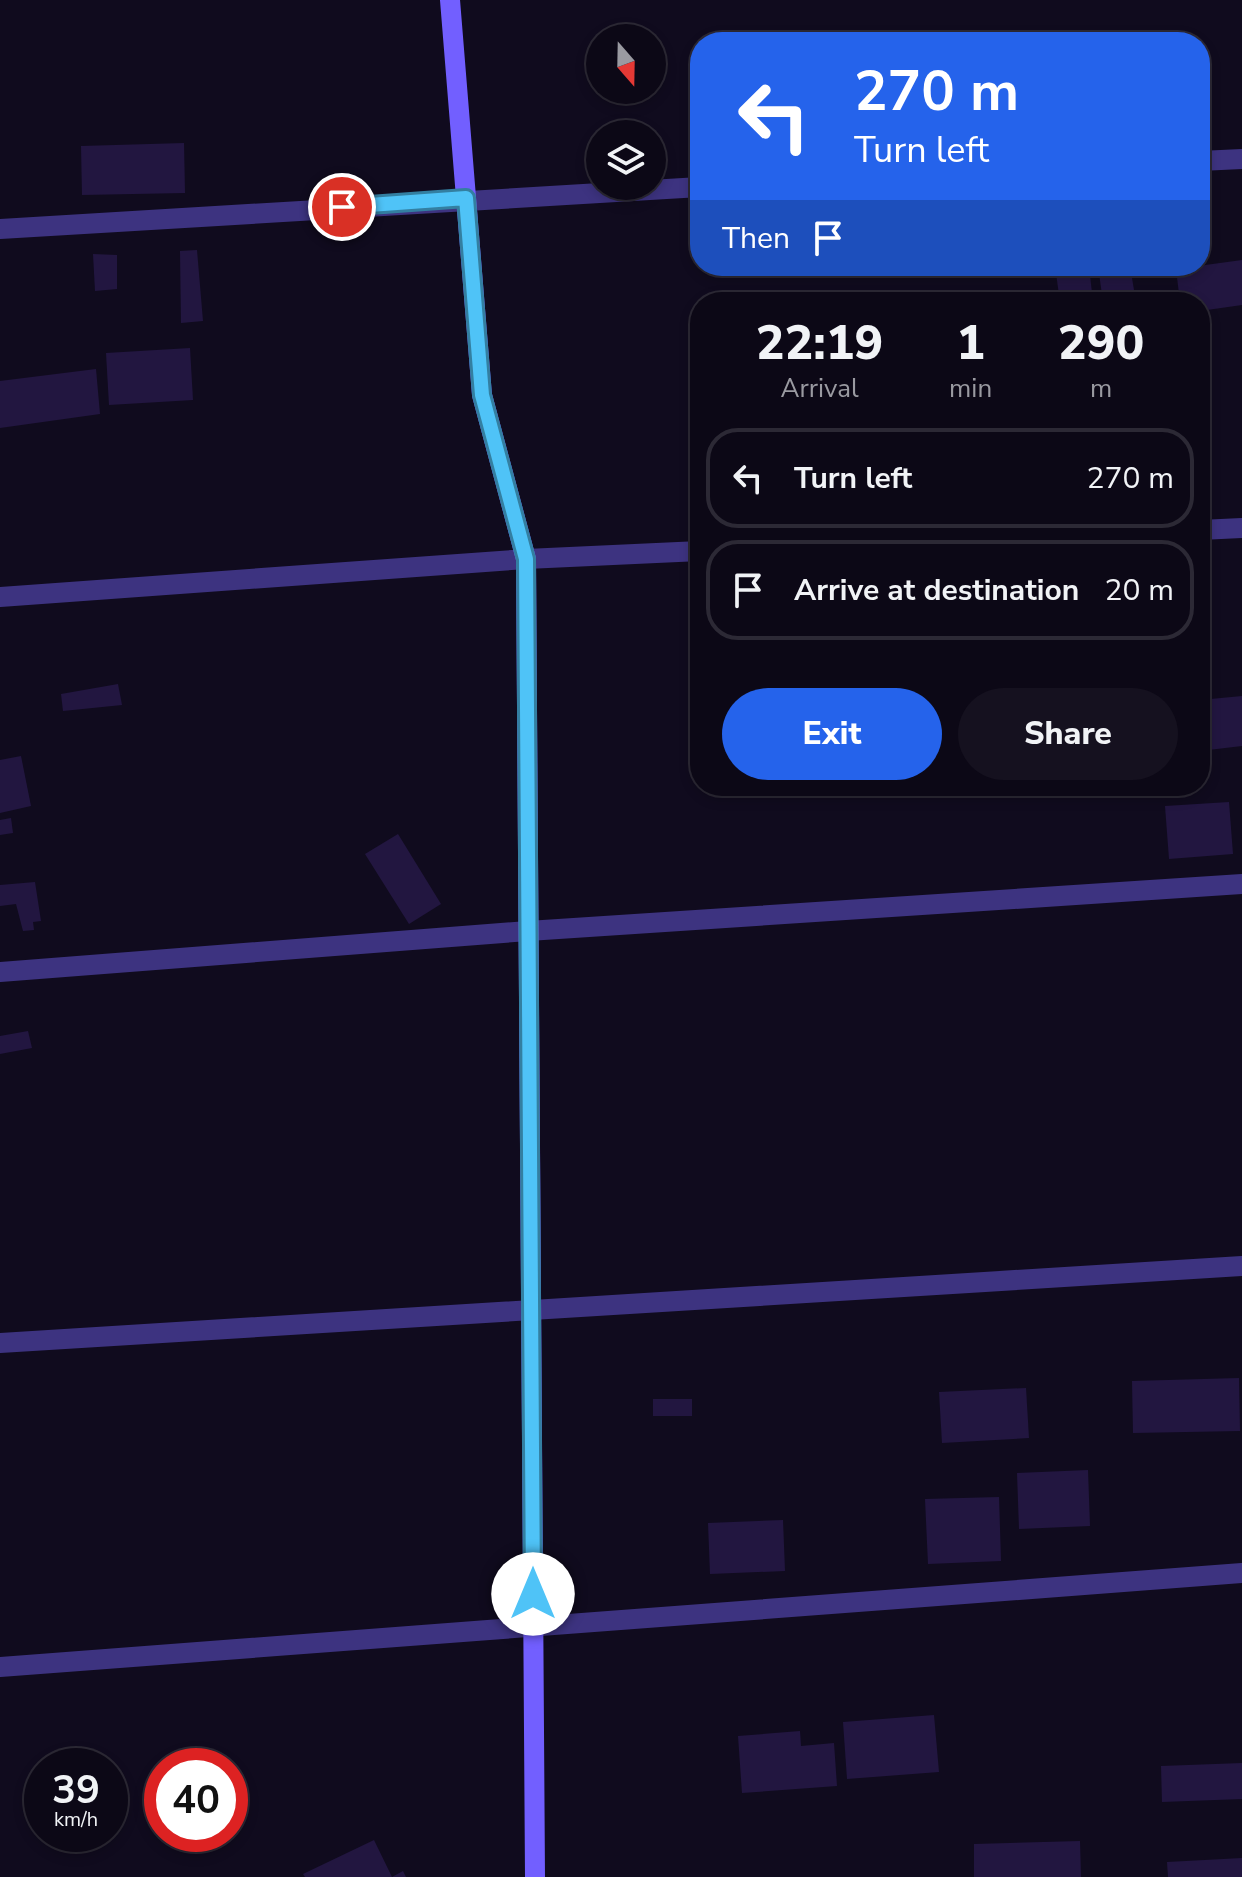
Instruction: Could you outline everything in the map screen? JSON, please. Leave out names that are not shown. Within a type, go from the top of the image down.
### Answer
[{"type":"street","points":[[450,0],[482,395],[526,559],[535,1877]]},
{"type":"street","points":[[1210,161],[1242,159]]},
{"type":"street","points":[[0,229],[466,198],[690,187]]},
{"type":"street","points":[[1210,530],[1242,528]]},
{"type":"street","points":[[0,597],[526,559],[690,551]]},
{"type":"street","points":[[0,972],[528,931],[1242,884]]},
{"type":"street","points":[[0,1343],[1242,1266]]},
{"type":"street","points":[[0,1667],[1242,1573]]},
{"type":"building","points":[[184,143],[185,193],[82,195],[81,146]]},
{"type":"building","points":[[197,250],[203,321],[181,323],[180,251]]},
{"type":"building","points":[[93,254],[117,255],[117,289],[95,291]]},
{"type":"building","points":[[1242,260],[1242,305],[1210,310],[1210,292],[1179,292],[1177,276],[1210,276],[1210,264]]},
{"type":"building","points":[[1056,276],[1090,276],[1092,292],[1059,292]]},
{"type":"building","points":[[1099,276],[1132,276],[1134,292],[1102,292]]},
{"type":"building","points":[[190,348],[193,400],[109,405],[106,353]]},
{"type":"building","points":[[96,369],[100,414],[0,428],[0,381]]},
{"type":"building","points":[[118,684],[122,705],[63,711],[61,694]]},
{"type":"building","points":[[1242,696],[1242,746],[1210,750],[1210,699]]},
{"type":"building","points":[[21,756],[31,806],[0,813],[0,760]]},
{"type":"building","points":[[1229,802],[1233,854],[1169,859],[1165,806]]},
{"type":"building","points":[[11,818],[13,833],[0,835],[0,820]]},
{"type":"building","points":[[398,834],[441,904],[409,924],[365,854]]},
{"type":"building","points":[[35,882],[41,921],[33,922],[34,930],[23,931],[16,904],[0,906],[0,885]]},
{"type":"building","points":[[28,1031],[32,1048],[0,1054],[0,1036]]},
{"type":"building","points":[[1239,1378],[1240,1431],[1133,1433],[1132,1381]]},
{"type":"building","points":[[1026,1388],[1029,1438],[942,1443],[939,1392]]},
{"type":"building","points":[[653,1399],[692,1399],[692,1416],[653,1416]]},
{"type":"building","points":[[1088,1470],[1090,1526],[1019,1529],[1017,1473]]},
{"type":"building","points":[[999,1497],[1001,1561],[928,1564],[925,1499]]},
{"type":"building","points":[[783,1520],[785,1571],[710,1574],[708,1523]]},
{"type":"building","points":[[934,1715],[939,1772],[847,1779],[843,1722]]},
{"type":"building","points":[[800,1731],[801,1746],[834,1743],[837,1786],[742,1793],[738,1736]]},
{"type":"building","points":[[1242,1763],[1242,1799],[1162,1802],[1161,1766]]},
{"type":"building","points":[[374,1840],[392,1877],[305,1877],[303,1874]]},
{"type":"building","points":[[1080,1841],[1081,1877],[974,1877],[974,1844]]},
{"type":"building","points":[[1242,1858],[1242,1877],[1168,1877],[1167,1862]]},
{"type":"building","points":[[403,1871],[406,1877],[392,1877]]},
{"type":"route","points":[[342,207],[466,198],[482,395],[526,559],[533,1594]]}]
